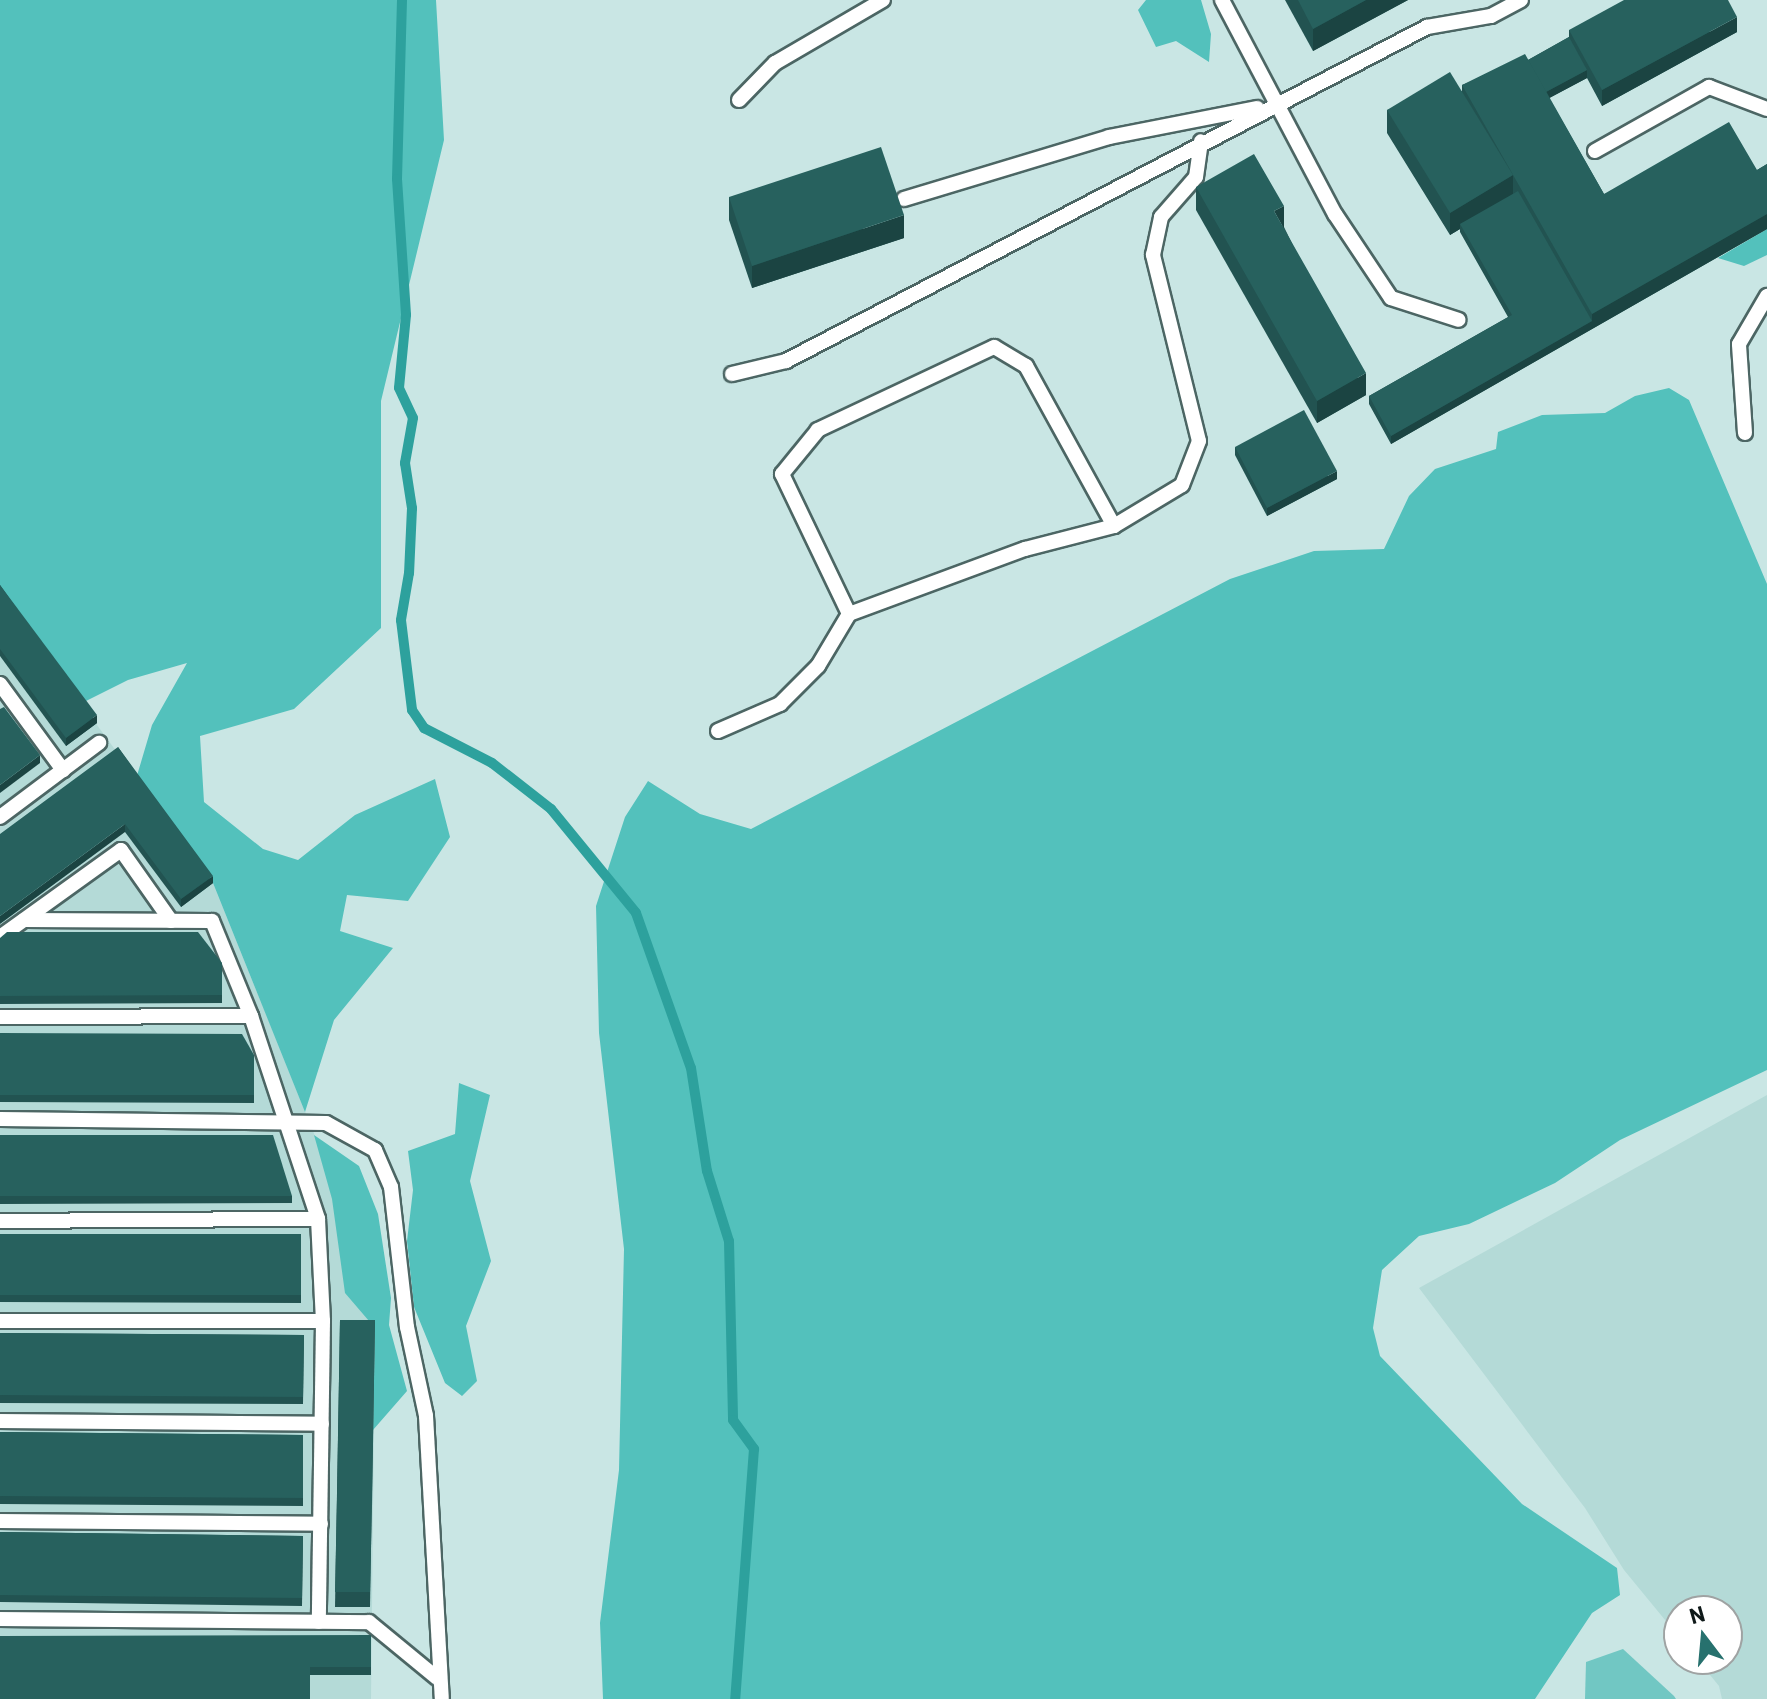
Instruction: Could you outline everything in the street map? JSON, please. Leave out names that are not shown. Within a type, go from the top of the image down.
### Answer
[{"type":"lane","points":[[739,100],[775,63],[883,0]]},
{"type":"lane","points":[[1222,0],[1273,104],[1391,298],[1459,320]]},
{"type":"lane","points":[[732,374],[786,361],[1201,141],[1427,27],[1491,16],[1521,0]]},
{"type":"lane","points":[[1595,151],[1709,87],[1767,109]]},
{"type":"lane","points":[[904,199],[1109,137],[1273,104]]},
{"type":"lane","points":[[718,731],[780,704],[818,666],[849,614],[1025,549],[1114,526],[1182,485],[1199,441],[1153,255],[1161,217],[1196,177],[1201,141]]},
{"type":"lane","points":[[1745,433],[1739,344],[1767,296]]},
{"type":"lane","points":[[849,614],[782,474],[818,430],[994,347],[1026,366],[1114,526]]},
{"type":"lane","points":[[1,688],[63,770]]},
{"type":"lane","points":[[0,817],[99,743]]},
{"type":"lane","points":[[0,937],[121,850],[171,921]]},
{"type":"lane","points":[[24,920],[212,921],[251,1016],[318,1219],[323,1321],[319,1622]]},
{"type":"lane","points":[[0,1017],[251,1016]]},
{"type":"lane","points":[[0,1119],[326,1123],[375,1150],[391,1187],[433,1480],[437,1678],[442,1699]]},
{"type":"lane","points":[[0,1221],[318,1219]]},
{"type":"lane","points":[[0,1321],[323,1321]]},
{"type":"lane","points":[[0,1421],[322,1424]]},
{"type":"lane","points":[[0,1521],[321,1524]]},
{"type":"lane","points":[[0,1619],[369,1622],[437,1678]]},
{"type":"shaded area","points":[[0,0],[436,0],[444,140],[381,401],[381,628],[294,709],[200,736],[204,802],[263,849],[298,860],[355,815],[435,779],[450,837],[408,901],[347,895],[340,931],[393,948],[334,1020],[305,1112],[213,883],[136,779],[152,725],[187,663],[128,680],[82,703],[0,592]]},
{"type":"shaded area","points":[[1146,0],[1201,0],[1211,34],[1209,62],[1176,41],[1156,47],[1138,10]]},
{"type":"shaded area","points":[[1767,229],[1767,255],[1744,266],[1718,258]]},
{"type":"shaded area","points":[[1669,388],[1689,400],[1767,584],[1767,1070],[1620,1140],[1555,1183],[1469,1224],[1419,1236],[1382,1270],[1373,1328],[1380,1356],[1522,1504],[1617,1568],[1620,1595],[1592,1613],[1535,1699],[603,1699],[600,1623],[619,1470],[624,1249],[599,1033],[596,906],[625,817],[648,781],[700,814],[751,829],[1230,579],[1314,551],[1384,549],[1409,496],[1435,469],[1496,449],[1498,432],[1542,415],[1605,413],[1635,396]]},
{"type":"shaded area","points":[[0,593],[213,883],[344,1208],[375,1328],[371,1699],[0,1699]]},
{"type":"shaded area","points":[[459,1083],[490,1095],[470,1181],[491,1261],[466,1326],[477,1381],[462,1396],[445,1383],[414,1307],[407,1241],[413,1190],[408,1151],[455,1134]]},
{"type":"shaded area","points":[[1767,1095],[1767,1699],[1722,1699],[1719,1686],[1710,1675],[1743,1675],[1743,1595],[1663,1595],[1663,1618],[1624,1570],[1585,1508],[1419,1288]]},
{"type":"shaded area","points":[[314,1135],[359,1166],[378,1214],[391,1298],[389,1325],[407,1391],[373,1430],[375,1328],[345,1293],[332,1199]]},
{"type":"shaded area","points":[[1623,1649],[1676,1699],[1585,1699],[1586,1662]]},
{"type":"building","points":[[1298,0],[1366,0],[1313,29]]},
{"type":"building","points":[[1624,0],[1728,0],[1737,17],[1602,90],[1569,30]]},
{"type":"building","points":[[1569,37],[1587,70],[1546,92],[1528,60]]},
{"type":"building","points":[[1525,54],[1604,194],[1729,122],[1757,170],[1767,164],[1767,214],[1592,314],[1462,85]]},
{"type":"building","points":[[1450,72],[1513,175],[1450,213],[1387,110]]},
{"type":"building","points":[[881,147],[904,215],[752,266],[729,197]]},
{"type":"building","points":[[1254,154],[1284,206],[1274,211],[1366,373],[1317,401],[1196,187]]},
{"type":"building","points":[[1518,191],[1592,321],[1391,436],[1369,396],[1512,315],[1460,224]]},
{"type":"building","points":[[1304,410],[1337,471],[1267,508],[1235,447]]},
{"type":"building","points":[[0,585],[97,715],[66,738],[0,649]]},
{"type":"building","points":[[4,707],[40,755],[0,785],[0,709]]},
{"type":"building","points":[[118,747],[213,876],[181,899],[125,824],[0,916],[0,834]]},
{"type":"building","points":[[7,932],[198,932],[222,963],[222,995],[0,996],[0,938]]},
{"type":"building","points":[[0,1033],[242,1034],[254,1055],[254,1095],[0,1095]]},
{"type":"building","points":[[0,1135],[273,1135],[292,1196],[0,1196]]},
{"type":"building","points":[[0,1234],[301,1234],[301,1295],[0,1295]]},
{"type":"building","points":[[340,1320],[375,1320],[372,1507],[372,1499],[337,1499]]},
{"type":"building","points":[[0,1333],[304,1335],[303,1397],[0,1395]]},
{"type":"building","points":[[0,1432],[303,1435],[303,1498],[0,1496]]},
{"type":"building","points":[[337,1499],[372,1499],[370,1592],[335,1592]]},
{"type":"building","points":[[0,1532],[303,1536],[302,1598],[0,1595]]},
{"type":"building","points":[[371,1635],[371,1667],[310,1667],[310,1699],[0,1699],[0,1636]]},
{"type":"waterway","points":[[402,0],[397,179],[406,315],[399,388],[413,418],[405,463],[412,508],[409,573],[401,620],[412,710],[424,728],[492,763],[551,809],[636,913],[691,1068],[707,1171],[729,1241],[733,1420],[754,1449],[735,1699]]}]
